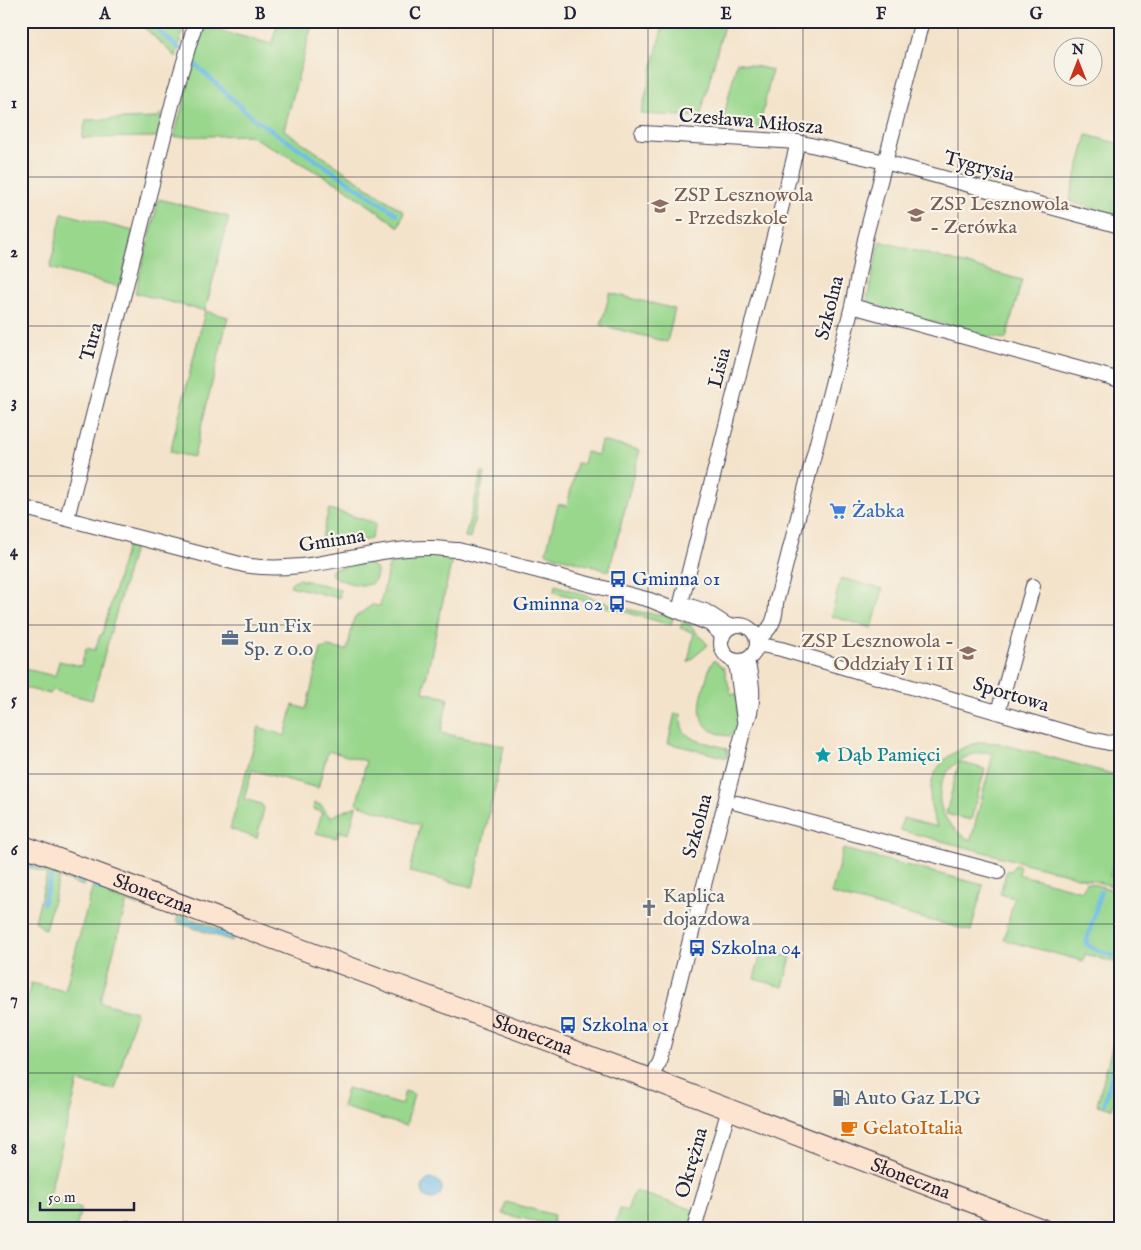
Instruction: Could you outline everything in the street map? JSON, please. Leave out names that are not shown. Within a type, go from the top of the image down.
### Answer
[{"type":"main road","name":"Słoneczna","points":[[21,845],[650,1079],[1042,1229]]},
{"type":"street","name":"Tura","points":[[68,518],[196,21]]},
{"type":"street","name":"Szkolna","points":[[755,637],[776,603],[852,306],[865,239],[922,21]]},
{"type":"street","name":"Czesława Miłosza","points":[[642,133],[798,142],[885,162]]},
{"type":"street","name":"Lisia","points":[[680,603],[798,142]]},
{"type":"street","name":"Tygrysia","points":[[885,162],[1120,226]]},
{"type":"street","points":[[852,306],[1120,380]]},
{"type":"street","name":"Gminna","points":[[21,507],[244,565],[268,568],[304,566],[411,549],[458,550],[650,600],[726,632]]},
{"type":"street","points":[[998,712],[1033,586]]},
{"type":"street","name":"Gminna","points":[[650,600],[680,603],[705,611],[726,632]]},
{"type":"street","points":[[742,625],[755,637],[753,655],[741,660],[723,652],[721,643],[726,632],[742,625]]},
{"type":"street","name":"Sportowa","points":[[755,637],[781,649],[998,712],[1114,742]]},
{"type":"street","name":"Szkolna","points":[[650,1079],[660,1058],[744,728],[753,708],[752,685],[741,660]]},
{"type":"street","points":[[737,803],[998,872]]},
{"type":"street","name":"Okrężna","points":[[694,1229],[729,1109]]},
{"type":"green space","points":[[137,21],[185,21],[176,57]]},
{"type":"green space","points":[[278,21],[313,21],[284,130],[404,212],[399,227],[342,186],[249,135],[174,137],[204,27],[272,44]]},
{"type":"green space","points":[[664,21],[725,21],[700,117],[641,114]]},
{"type":"green space","points":[[737,62],[772,70],[759,130],[721,128]]},
{"type":"green space","points":[[162,112],[157,137],[82,138],[86,120],[157,118]]},
{"type":"green space","points":[[1087,135],[1120,144],[1120,216],[1069,201]]},
{"type":"green space","points":[[159,199],[229,217],[205,311],[135,293]]},
{"type":"green space","points":[[62,213],[133,231],[120,287],[50,268]]},
{"type":"green space","points":[[880,241],[1022,280],[1006,339],[983,336],[866,303]]},
{"type":"green space","points":[[610,293],[675,309],[667,342],[601,325]]},
{"type":"green space","points":[[205,311],[228,317],[194,457],[170,452]]},
{"type":"green space","points":[[601,441],[640,450],[609,571],[546,553],[558,504],[567,506],[577,463],[583,464],[586,452],[598,455]]},
{"type":"green space","points":[[482,472],[485,473],[470,538],[465,537]]},
{"type":"green space","points":[[329,509],[376,523],[371,539],[319,548]]},
{"type":"green space","points":[[127,546],[134,548],[92,700],[52,690],[50,694],[25,688],[21,701],[21,681],[25,669],[55,676],[59,661],[81,666],[86,648],[95,650],[100,635],[102,635]]},
{"type":"green space","points":[[423,555],[450,555],[452,559],[423,692],[448,698],[441,733],[504,746],[473,887],[410,872],[420,825],[357,804],[366,761],[328,751],[318,788],[252,770],[244,799],[261,804],[264,808],[257,838],[230,829],[259,727],[285,736],[293,705],[306,709],[321,649],[327,647],[347,650],[354,618],[372,605],[380,606],[390,561]]},
{"type":"green space","points":[[368,562],[377,570],[376,578],[370,584],[349,583],[331,574],[333,569]]},
{"type":"green space","points":[[841,578],[883,589],[872,628],[831,616]]},
{"type":"green space","points":[[298,579],[337,588],[340,590],[339,598],[290,586],[292,582]]},
{"type":"green space","points":[[555,585],[621,608],[673,617],[671,625],[554,592]]},
{"type":"green space","points":[[683,622],[687,622],[708,645],[688,662],[694,633],[680,628]]},
{"type":"green space","points":[[714,660],[724,668],[731,694],[737,694],[739,728],[729,736],[716,732],[707,726],[702,719],[700,710],[710,666]]},
{"type":"green space","points":[[675,713],[682,715],[681,724],[689,736],[727,749],[728,758],[668,743]]},
{"type":"green space","points":[[981,742],[998,743],[1120,776],[1120,837],[1110,876],[1120,877],[1120,888],[900,830],[903,818],[937,827],[930,797],[931,784],[935,772],[942,762],[965,747]],"holes":[[[986,752],[993,754],[971,840],[955,830],[945,817],[940,803],[940,789],[945,776],[954,765],[968,756]]]},
{"type":"green space","points":[[959,762],[985,769],[971,820],[946,814]]},
{"type":"green space","points":[[314,803],[321,805],[330,817],[356,806],[349,834],[339,831],[337,838],[316,833],[322,812],[313,809]]},
{"type":"green space","points":[[843,849],[983,885],[971,931],[831,894]]},
{"type":"green space","points":[[21,854],[85,879],[83,886],[59,878],[45,930],[35,921],[47,874],[21,864]]},
{"type":"green space","points":[[1015,865],[1020,866],[1018,874],[1082,891],[1086,882],[1120,892],[1120,964],[1085,954],[1083,961],[1004,940],[1014,898],[1000,894],[1007,870],[1011,871]]},
{"type":"green space","points":[[94,881],[109,887],[108,894],[114,896],[116,890],[151,903],[149,909],[127,901],[100,1002],[136,1012],[115,1090],[78,1082],[48,1199],[81,1208],[76,1229],[21,1229],[21,1023],[31,983],[65,991]]},
{"type":"green space","points":[[179,914],[234,935],[232,941],[176,922]]},
{"type":"green space","points":[[762,949],[791,957],[783,987],[754,979]]},
{"type":"green space","points":[[1120,1016],[1120,1083],[1112,1109],[1097,1105]]},
{"type":"green space","points":[[347,1088],[401,1105],[405,1091],[414,1094],[406,1126],[342,1107]]},
{"type":"green space","points":[[634,1191],[691,1209],[695,1212],[690,1229],[614,1229],[620,1209],[627,1211]]},
{"type":"green space","points":[[506,1202],[554,1215],[552,1225],[503,1214]]},
{"type":"water","points":[[428,1179],[436,1179],[442,1185],[442,1193],[436,1199],[428,1199],[422,1193],[422,1185]]},
{"type":"waterway","points":[[147,21],[180,49]]},
{"type":"waterway","points":[[196,65],[253,118],[397,214]]},
{"type":"waterway","points":[[21,861],[53,871],[43,904]]},
{"type":"waterway","points":[[65,875],[82,882]]},
{"type":"waterway","points":[[94,886],[105,890]]},
{"type":"waterway","points":[[1101,891],[1086,944],[1096,950],[1120,958]]},
{"type":"waterway","points":[[118,894],[148,905]]},
{"type":"waterway","points":[[181,920],[230,937]]},
{"type":"waterway","points":[[1104,1104],[1120,1043]]},
{"type":"place","name":"ZSP Lesznowola - Przedszkole","points":[[660,206]]},
{"type":"place","name":"ZSP Lesznowola - Zerówka","points":[[916,215]]},
{"type":"place","name":"Żabka","points":[[838,511]]},
{"type":"place","name":"Gminna 01","points":[[618,579]]},
{"type":"place","name":"Gminna 02","points":[[617,604]]},
{"type":"place","name":"Lun Fix Sp. z o.o","points":[[230,638]]},
{"type":"place","name":"ZSP Lesznowola - Oddziały I i II","points":[[968,653]]},
{"type":"place","name":"Dąb Pamięci","points":[[823,755]]},
{"type":"place","name":"Kaplica dojazdowa","points":[[649,908]]},
{"type":"place","name":"Szkolna 04","points":[[697,948]]},
{"type":"place","name":"Szkolna 01","points":[[568,1025]]},
{"type":"place","name":"Auto Gaz LPG","points":[[841,1098]]},
{"type":"place","name":"GelatoItalia","points":[[849,1128]]}]
